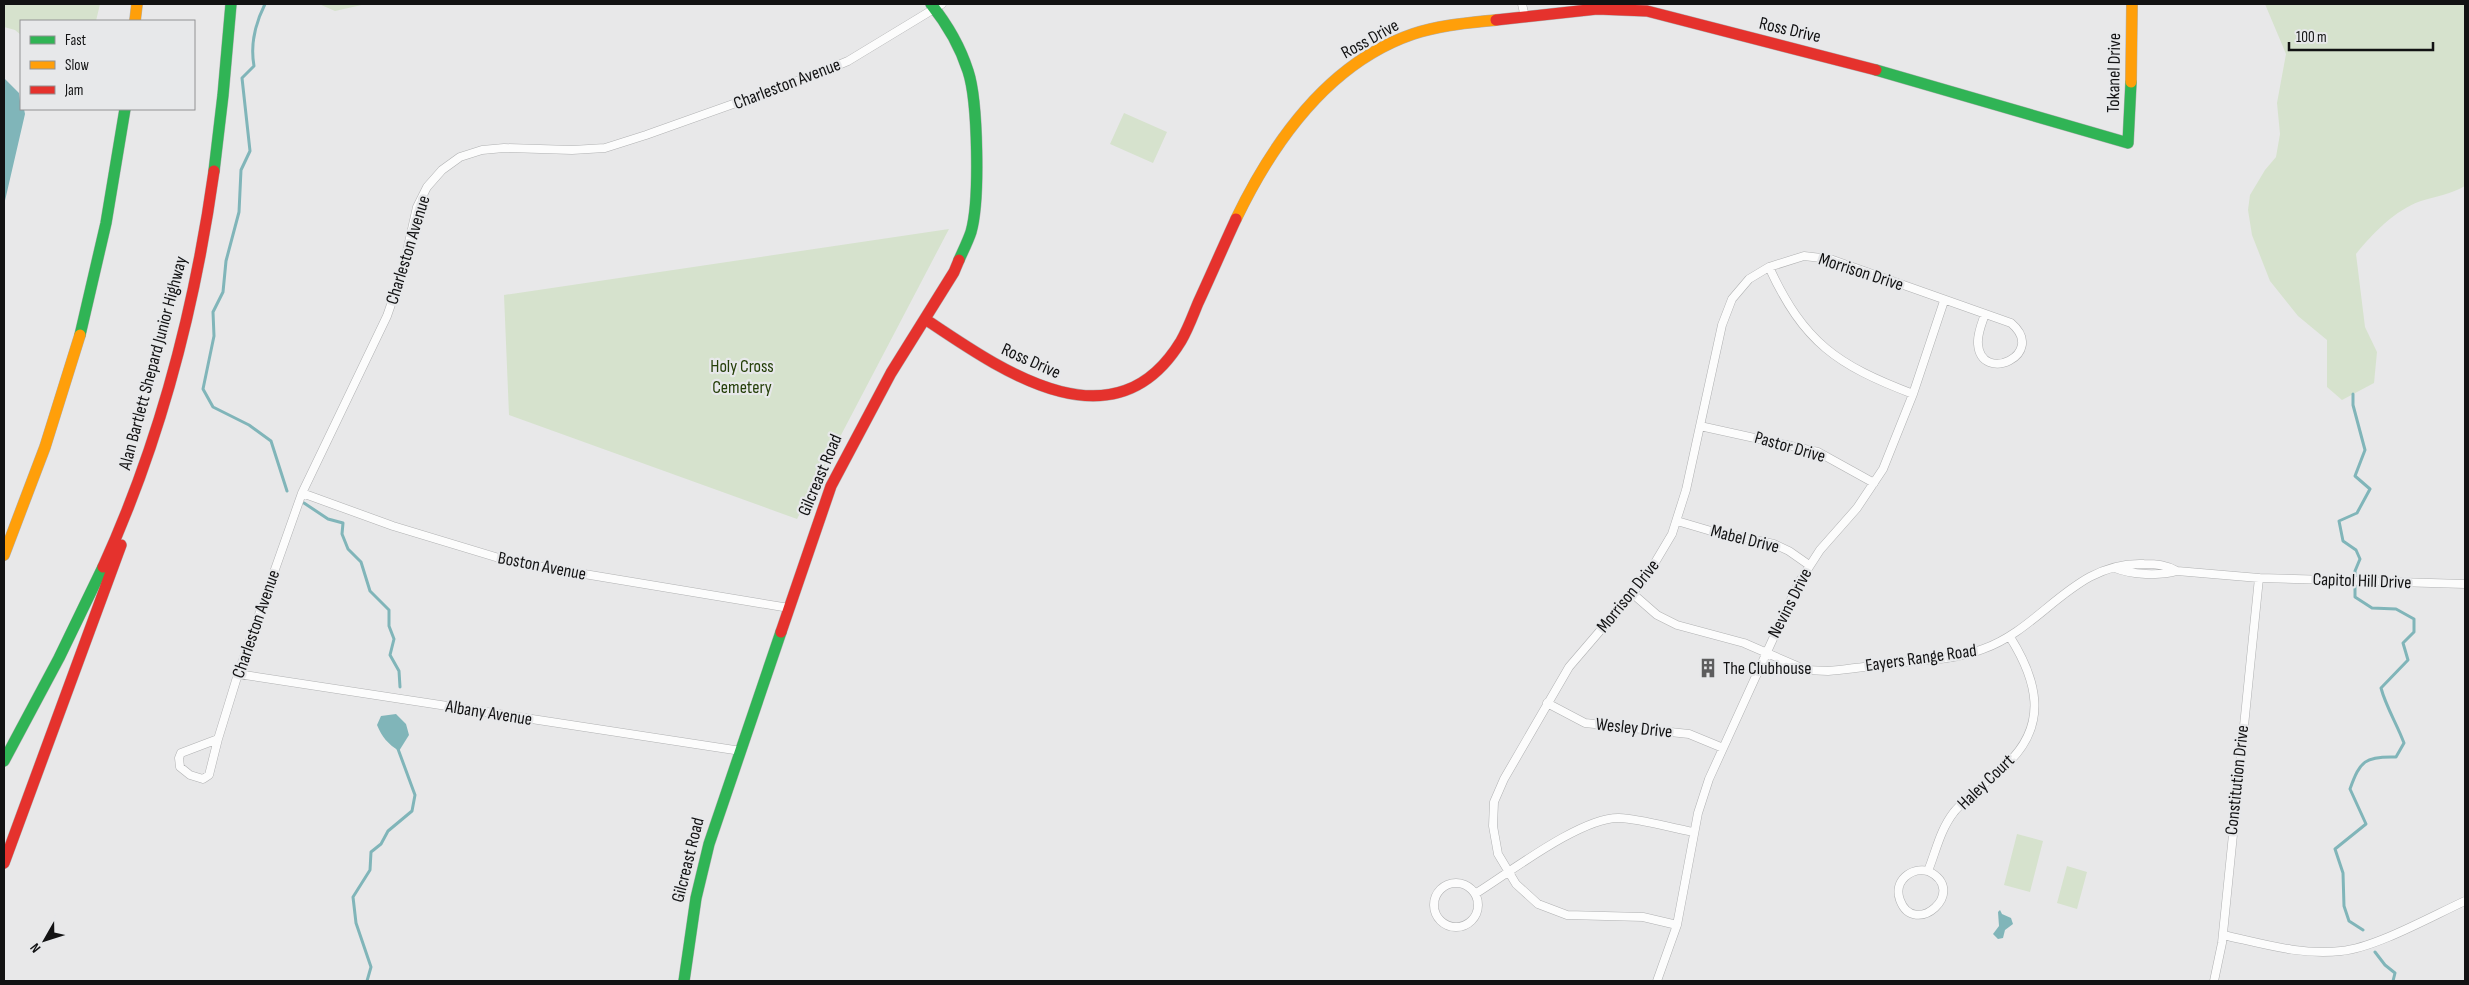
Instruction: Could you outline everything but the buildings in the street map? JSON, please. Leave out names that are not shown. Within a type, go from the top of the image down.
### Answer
[{"type":"main road","points":[[135,20],[136,4]]},
{"type":"main road","name":"Alan Bartlett Shepard Junior Highway","points":[[4,762],[71,634],[140,480],[158,426],[202,251],[221,129],[231,4]]},
{"type":"main road","name":"Tokanel Drive","points":[[2128,143],[2130,127],[2132,4]]},
{"type":"main road","name":"Gilcreast Road","points":[[684,981],[701,876],[719,812],[808,549],[840,466],[891,373],[964,252],[971,231],[977,185],[974,108],[968,73],[952,33],[936,5]]},
{"type":"main road","name":"Ross Drive","points":[[925,319],[1002,370],[1043,388],[1064,394],[1087,397],[1109,397],[1130,390],[1151,378],[1168,362],[1184,334],[1251,188],[1274,150],[1316,96],[1352,67],[1391,44],[1411,35],[1459,24],[1612,9],[1654,12],[1867,67],[2128,143]]},
{"type":"main road","points":[[4,555],[51,430],[86,313],[109,211],[125,110]]},
{"type":"main road","points":[[4,863],[125,533],[140,480]]},
{"type":"street","points":[[1522,4],[1526,17]]},
{"type":"street","name":"Charleston Avenue","points":[[218,740],[182,753],[179,758],[180,767],[190,775],[203,779],[209,774],[238,674],[302,493],[387,316],[402,273],[417,207],[427,187],[442,170],[460,158],[482,150],[504,148],[605,148],[646,135],[833,68],[878,44],[936,5]]},
{"type":"street","name":"Morrison Drive","points":[[1677,925],[1643,917],[1576,916],[1549,910],[1528,897],[1508,874],[1495,846],[1493,826],[1494,802],[1504,779],[1569,667],[1633,594],[1656,562],[1677,521],[1725,313],[1740,288],[1749,279],[1769,267],[1804,256],[1830,259],[1944,301],[1985,314],[2011,323],[2020,334],[2022,344],[2018,353],[2008,363],[1993,363],[1979,351],[1978,337],[1985,314]]},
{"type":"street","points":[[1769,267],[1782,295],[1811,334],[1835,357],[1859,372],[1912,394]]},
{"type":"street","name":"Nevins Drive","points":[[1657,981],[1677,925],[1694,832],[1703,796],[1723,748],[1766,652],[1809,565],[1857,508],[1889,457],[1944,301]]},
{"type":"street","name":"Pastor Drive","points":[[1700,426],[1786,443],[1818,452],[1874,483]]},
{"type":"street","name":"Boston Avenue","points":[[302,493],[394,526],[512,562],[789,608]]},
{"type":"street","name":"Mabel Drive","points":[[1677,521],[1711,531],[1774,544],[1789,551],[1809,565]]},
{"type":"street","name":"Eayers Range Road","points":[[1633,594],[1666,621],[1726,637],[1806,670],[1828,671],[1965,654],[1985,649],[2010,637],[2080,581],[2097,572],[2115,568],[2122,564],[2150,564],[2166,566],[2177,571],[2259,578]]},
{"type":"street","name":"Capitol Hill Drive","points":[[2259,578],[2465,584]]},
{"type":"street","name":"Constitution Drive","points":[[2214,981],[2223,934],[2259,578]]},
{"type":"street","name":"Haley Court","points":[[1928,872],[1941,834],[1950,817],[2016,754],[2031,725],[2035,699],[2034,687],[2023,658],[2010,637]]},
{"type":"street","name":"Albany Avenue","points":[[238,674],[741,751]]},
{"type":"street","name":"Wesley Drive","points":[[1547,704],[1585,723],[1689,734],[1723,748]]},
{"type":"street","points":[[1475,894],[1560,840],[1593,823],[1619,818],[1694,832]]},
{"type":"street","points":[[1914,871],[1928,872],[1936,877],[1942,885],[1943,894],[1940,903],[1934,910],[1925,914],[1911,912],[1901,902],[1898,893],[1900,883],[1914,871]]},
{"type":"street","points":[[1455,883],[1464,885],[1475,894],[1478,907],[1470,922],[1453,927],[1444,924],[1438,918],[1434,909],[1434,900],[1438,892],[1446,886],[1455,883]]},
{"type":"street","points":[[2223,934],[2308,951],[2341,952],[2379,940],[2465,901]]},
{"type":"green space","points":[[4,4],[100,4],[96,20],[20,20],[20,34],[15,30],[4,27]]},
{"type":"green space","points":[[319,4],[366,4],[335,11]]},
{"type":"green space","points":[[2265,4],[2465,4],[2465,186],[2421,201],[2402,210],[2377,230],[2356,254],[2365,327],[2377,352],[2374,383],[2342,400],[2327,387],[2327,340],[2298,316],[2270,281],[2252,235],[2248,210],[2250,195],[2265,170],[2276,157],[2280,134],[2277,103],[2286,54]]},
{"type":"green space","points":[[1124,113],[1167,132],[1153,163],[1110,144]]},
{"type":"green space","name":"Holy Cross Cemetery","points":[[949,229],[797,519],[509,415],[504,295]]},
{"type":"green space","points":[[2017,834],[2043,841],[2030,892],[2004,885]]},
{"type":"green space","points":[[2067,866],[2087,872],[2077,909],[2057,903]]},
{"type":"water","points":[[4,78],[19,93],[20,110],[24,110],[25,114],[4,205]]},
{"type":"water","points":[[396,714],[406,724],[409,735],[399,751],[386,740],[377,725],[381,716]]},
{"type":"water","points":[[2000,910],[2002,914],[2011,918],[2013,924],[2005,930],[2003,938],[1998,939],[1993,934],[1999,926],[1998,912]]},
{"type":"waterway","points":[[265,4],[254,34],[254,66],[242,78],[250,151],[241,170],[239,212],[226,261],[223,292],[213,312],[214,336],[203,389],[213,407],[249,425],[271,441],[287,491]]},
{"type":"waterway","points":[[2353,394],[2353,405],[2365,450],[2355,476],[2370,489],[2357,513],[2339,521],[2343,541],[2356,550],[2360,559],[2355,571],[2355,597],[2372,608],[2396,609],[2414,619],[2414,632],[2403,643],[2408,660],[2381,688],[2404,743],[2396,757],[2370,759],[2357,772],[2350,789],[2366,824],[2335,849],[2343,873],[2344,906],[2349,921],[2363,930]]},
{"type":"waterway","points":[[304,503],[328,519],[343,523],[342,534],[348,549],[361,562],[370,591],[389,610],[389,626],[394,639],[390,655],[399,671],[400,687]]},
{"type":"waterway","points":[[367,981],[371,967],[356,923],[353,897],[370,870],[371,852],[381,844],[388,831],[412,811],[415,795],[398,749]]},
{"type":"waterway","points":[[2375,952],[2385,965],[2395,973],[2393,981]]},
{"type":"traffic: fast","points":[[214,171],[231,4]]},
{"type":"traffic: fast","points":[[931,4],[948,27],[961,53],[968,71],[974,104],[977,151],[976,198],[971,232],[959,260]]},
{"type":"traffic: fast","points":[[1876,70],[2128,143],[2131,82]]},
{"type":"traffic: fast","points":[[80,335],[106,223],[125,110]]},
{"type":"traffic: fast","points":[[4,761],[59,658],[103,567]]},
{"type":"traffic: fast","points":[[684,981],[696,898],[709,844],[781,632]]},
{"type":"traffic: slow","points":[[135,20],[137,4]]},
{"type":"traffic: slow","points":[[2131,82],[2132,4]]},
{"type":"traffic: slow","points":[[1236,219],[1267,162],[1286,134],[1329,85],[1355,64],[1383,47],[1413,34],[1444,26],[1496,20]]},
{"type":"traffic: slow","points":[[4,555],[45,447],[80,335]]},
{"type":"traffic: jam","points":[[1496,20],[1597,9],[1647,11],[1876,70]]},
{"type":"traffic: jam","points":[[103,567],[142,472],[173,373],[197,273],[214,171]]},
{"type":"traffic: jam","points":[[925,319],[988,359],[1022,377],[1056,390],[1091,396],[1123,391],[1154,374],[1181,341],[1236,219]]},
{"type":"traffic: jam","points":[[781,632],[831,486],[891,373],[954,272],[959,260]]},
{"type":"traffic: jam","points":[[4,863],[121,545]]},
{"type":"place","name":"The Clubhouse","points":[[1708,668]]}]
